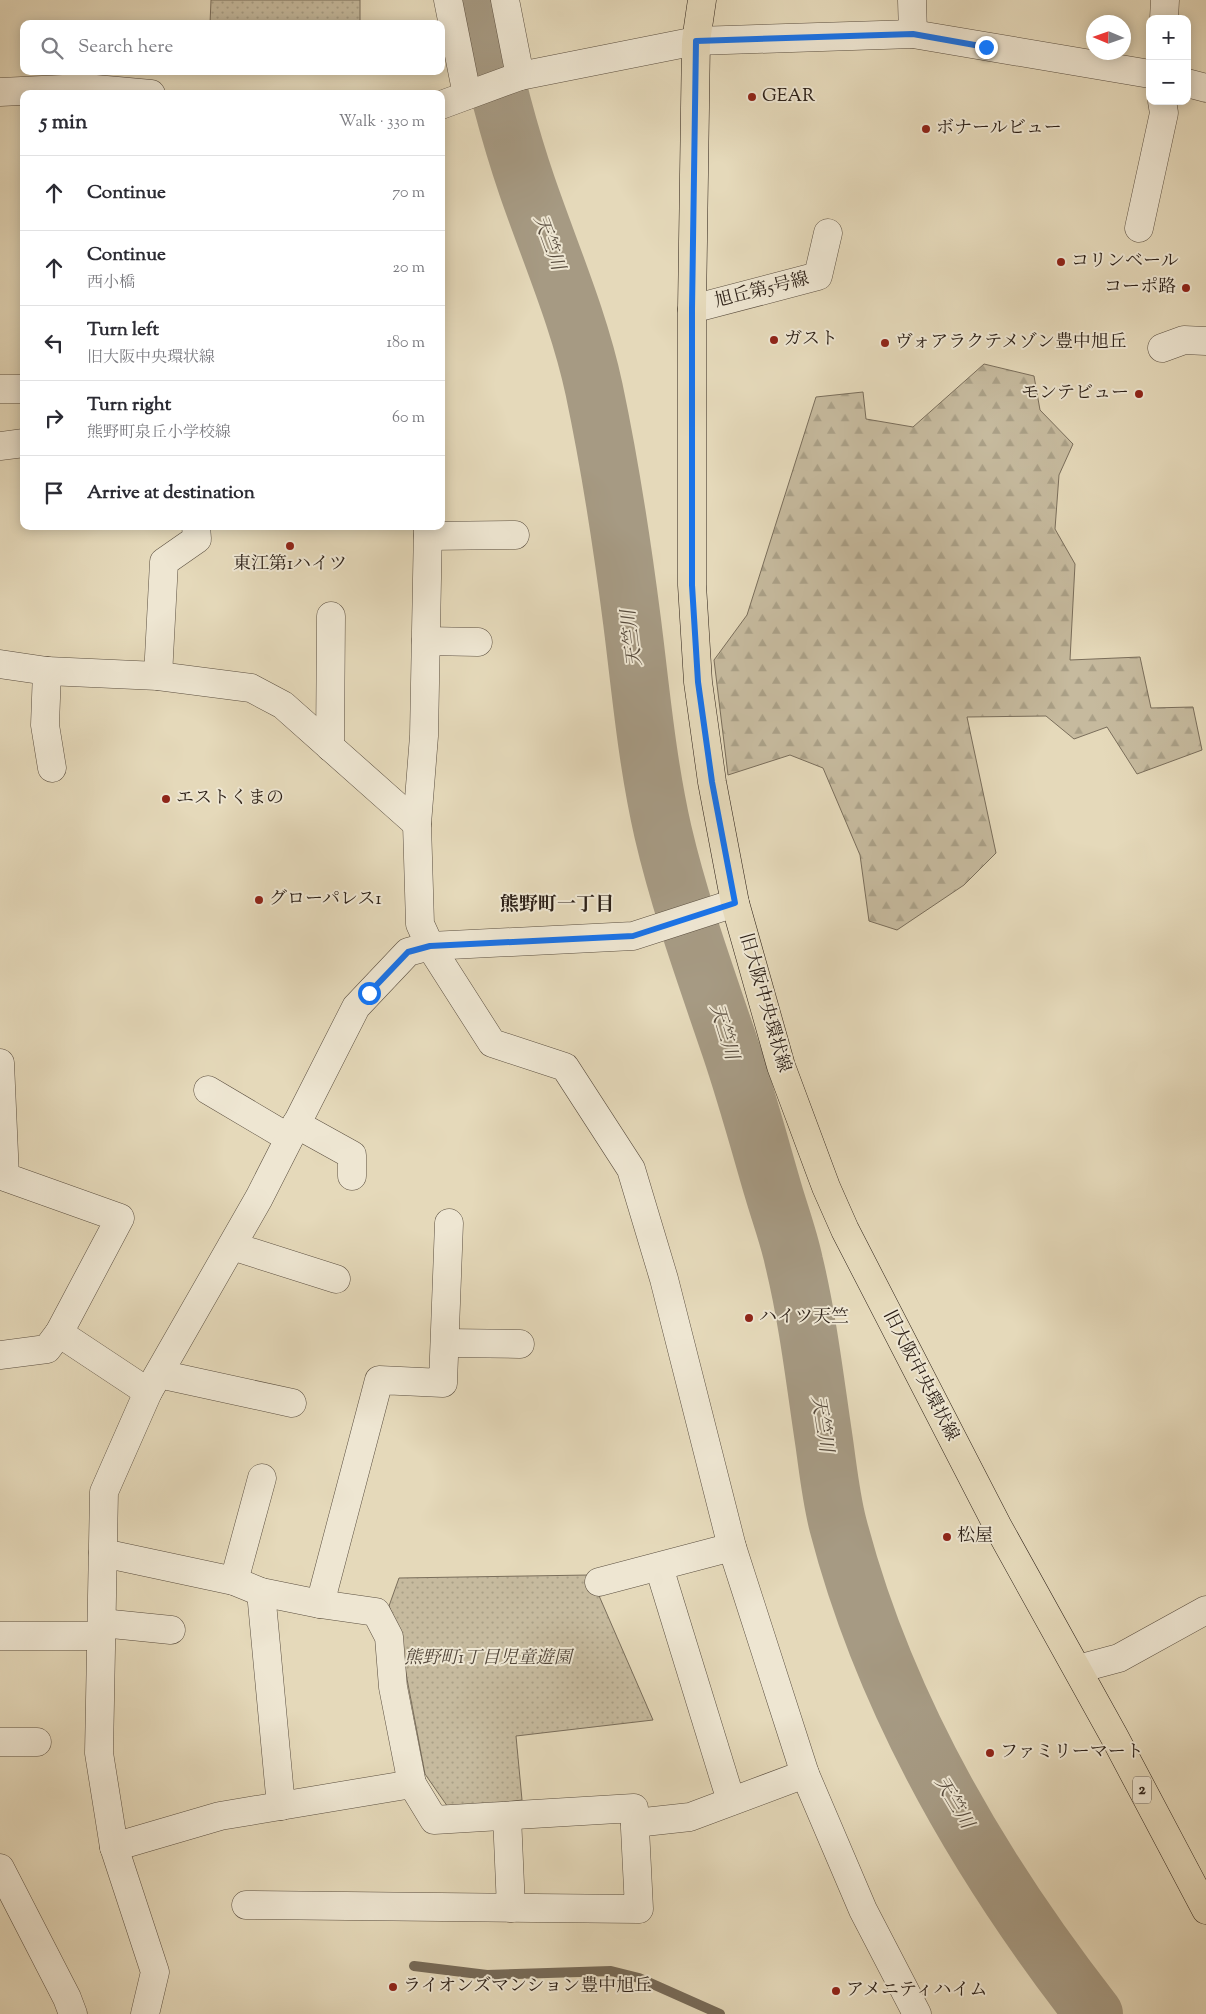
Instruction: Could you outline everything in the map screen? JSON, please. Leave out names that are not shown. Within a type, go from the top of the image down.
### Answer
[{"type":"main road","name":"旧大阪中央環状線","points":[[702,0],[696,41],[692,309],[692,585],[698,682],[712,782],[723,907],[826,1187],[845,1230],[997,1525],[1078,1669],[1206,1910]]},
{"type":"street","points":[[448,0],[473,93]]},
{"type":"street","points":[[505,0],[516,77]]},
{"type":"street","points":[[912,0],[913,34]]},
{"type":"street","points":[[1164,15],[1166,0]]},
{"type":"street","points":[[445,104],[516,77],[696,41],[913,34],[1146,73]]},
{"type":"street","points":[[1191,84],[1206,88]]},
{"type":"street","points":[[42,90],[84,88],[106,90]]},
{"type":"street","points":[[0,92],[20,91]]},
{"type":"street","points":[[1139,228],[1164,113],[1163,105]]},
{"type":"street","name":"旭丘第5号線","points":[[692,309],[818,276],[828,233]]},
{"type":"street","points":[[1162,348],[1184,340],[1206,341]]},
{"type":"street","points":[[0,388],[20,389]]},
{"type":"street","points":[[0,446],[20,444]]},
{"type":"street","points":[[158,676],[164,562],[197,539],[196,530]]},
{"type":"street","points":[[515,535],[428,531],[424,736],[417,824],[420,924],[430,946],[492,1043],[565,1067],[632,1169],[664,1279],[732,1547],[806,1774],[863,1910],[917,2014]]},
{"type":"street","points":[[330,747],[331,616]]},
{"type":"street","points":[[426,641],[478,642]]},
{"type":"street","points":[[0,664],[47,671],[158,676],[251,688],[282,705],[417,824]]},
{"type":"street","points":[[47,671],[45,725],[52,768]]},
{"type":"street","points":[[146,2014],[155,1972],[114,1847],[99,1753],[104,1492],[154,1383],[260,1198],[356,1007],[408,952],[430,946],[633,936],[723,907]]},
{"type":"street","points":[[0,1063],[5,1177],[120,1218],[58,1333],[47,1349],[0,1356]]},
{"type":"street","points":[[208,1090],[293,1131],[352,1155],[352,1176]]},
{"type":"street","points":[[320,1604],[379,1380],[443,1383],[449,1223]]},
{"type":"street","points":[[232,1246],[336,1279]]},
{"type":"street","points":[[58,1333],[154,1383],[292,1403]]},
{"type":"street","points":[[445,1343],[520,1344]]},
{"type":"street","points":[[234,1581],[262,1478]]},
{"type":"street","points":[[600,1582],[732,1547]]},
{"type":"street","points":[[103,1553],[234,1581],[261,1592],[320,1604],[376,1612],[389,1637],[393,1687],[412,1784],[434,1820],[634,1808],[639,1909],[246,1905]]},
{"type":"street","points":[[659,1567],[732,1801]]},
{"type":"street","points":[[261,1592],[281,1806]]},
{"type":"street","points":[[1078,1669],[1119,1658],[1206,1610]]},
{"type":"street","points":[[0,1636],[102,1629],[171,1630]]},
{"type":"street","points":[[0,1742],[37,1742]]},
{"type":"street","points":[[635,1823],[690,1817],[806,1774]]},
{"type":"street","points":[[114,1847],[220,1816],[412,1784]]},
{"type":"street","points":[[507,1816],[511,1908]]},
{"type":"street","points":[[0,1868],[67,1998],[73,2014]]},
{"type":"green space","points":[[211,0],[360,0],[360,20],[210,20]]},
{"type":"green space","points":[[984,364],[1034,376],[1040,410],[1073,444],[1059,475],[1055,529],[1075,564],[1070,660],[1140,657],[1151,708],[1193,707],[1202,750],[1137,774],[1107,727],[1074,739],[1046,716],[967,717],[996,853],[964,885],[897,930],[869,921],[860,855],[823,768],[790,755],[728,775],[714,660],[747,615],[816,397],[863,392],[866,419],[913,427]]},
{"type":"green space","name":"熊野町1丁目児童遊園","points":[[590,1575],[653,1720],[516,1736],[522,1800],[450,1810],[425,1774],[397,1626],[389,1606],[399,1578]]},
{"type":"waterway","name":"天竺川","points":[[478,0],[512,140],[588,363],[620,533],[657,806],[685,913],[742,1082],[792,1253],[807,1328],[833,1504],[858,1592],[882,1657],[910,1721],[941,1783],[975,1843],[1013,1901],[1052,1958],[1094,2014]]},
{"type":"waterway","points":[[414,1966],[487,1975],[611,1971],[639,1978],[720,2014]]},
{"type":"place","name":"GEAR","points":[[752,97]]},
{"type":"place","name":"ボナールビュー","points":[[926,129]]},
{"type":"place","name":"コリンベール","points":[[1061,262]]},
{"type":"place","name":"コーポ路","points":[[1186,288]]},
{"type":"place","name":"ガスト","points":[[774,340]]},
{"type":"place","name":"ヴォアラクテメゾン豊中旭丘","points":[[885,343]]},
{"type":"place","name":"モンテビュー","points":[[1139,394]]},
{"type":"place","name":"東江第1ハイツ","points":[[290,546]]},
{"type":"place","name":"エストくまの","points":[[166,799]]},
{"type":"place","name":"グローパレス1","points":[[259,900]]},
{"type":"place","name":"ハイツ天竺","points":[[749,1318]]},
{"type":"place","name":"松屋","points":[[947,1537]]},
{"type":"place","name":"ファミリーマート","points":[[990,1753]]},
{"type":"place","name":"ライオンズマンション豊中旭丘","points":[[393,1987]]},
{"type":"place","name":"アメニティハイム","points":[[836,1991]]},
{"type":"district","name":"熊野町一丁目","points":[[557,905]]},
{"type":"route","points":[[369,993],[408,952],[430,946],[633,936],[735,903],[712,782],[698,682],[692,585],[692,309],[696,41],[913,34],[986,47]]}]
